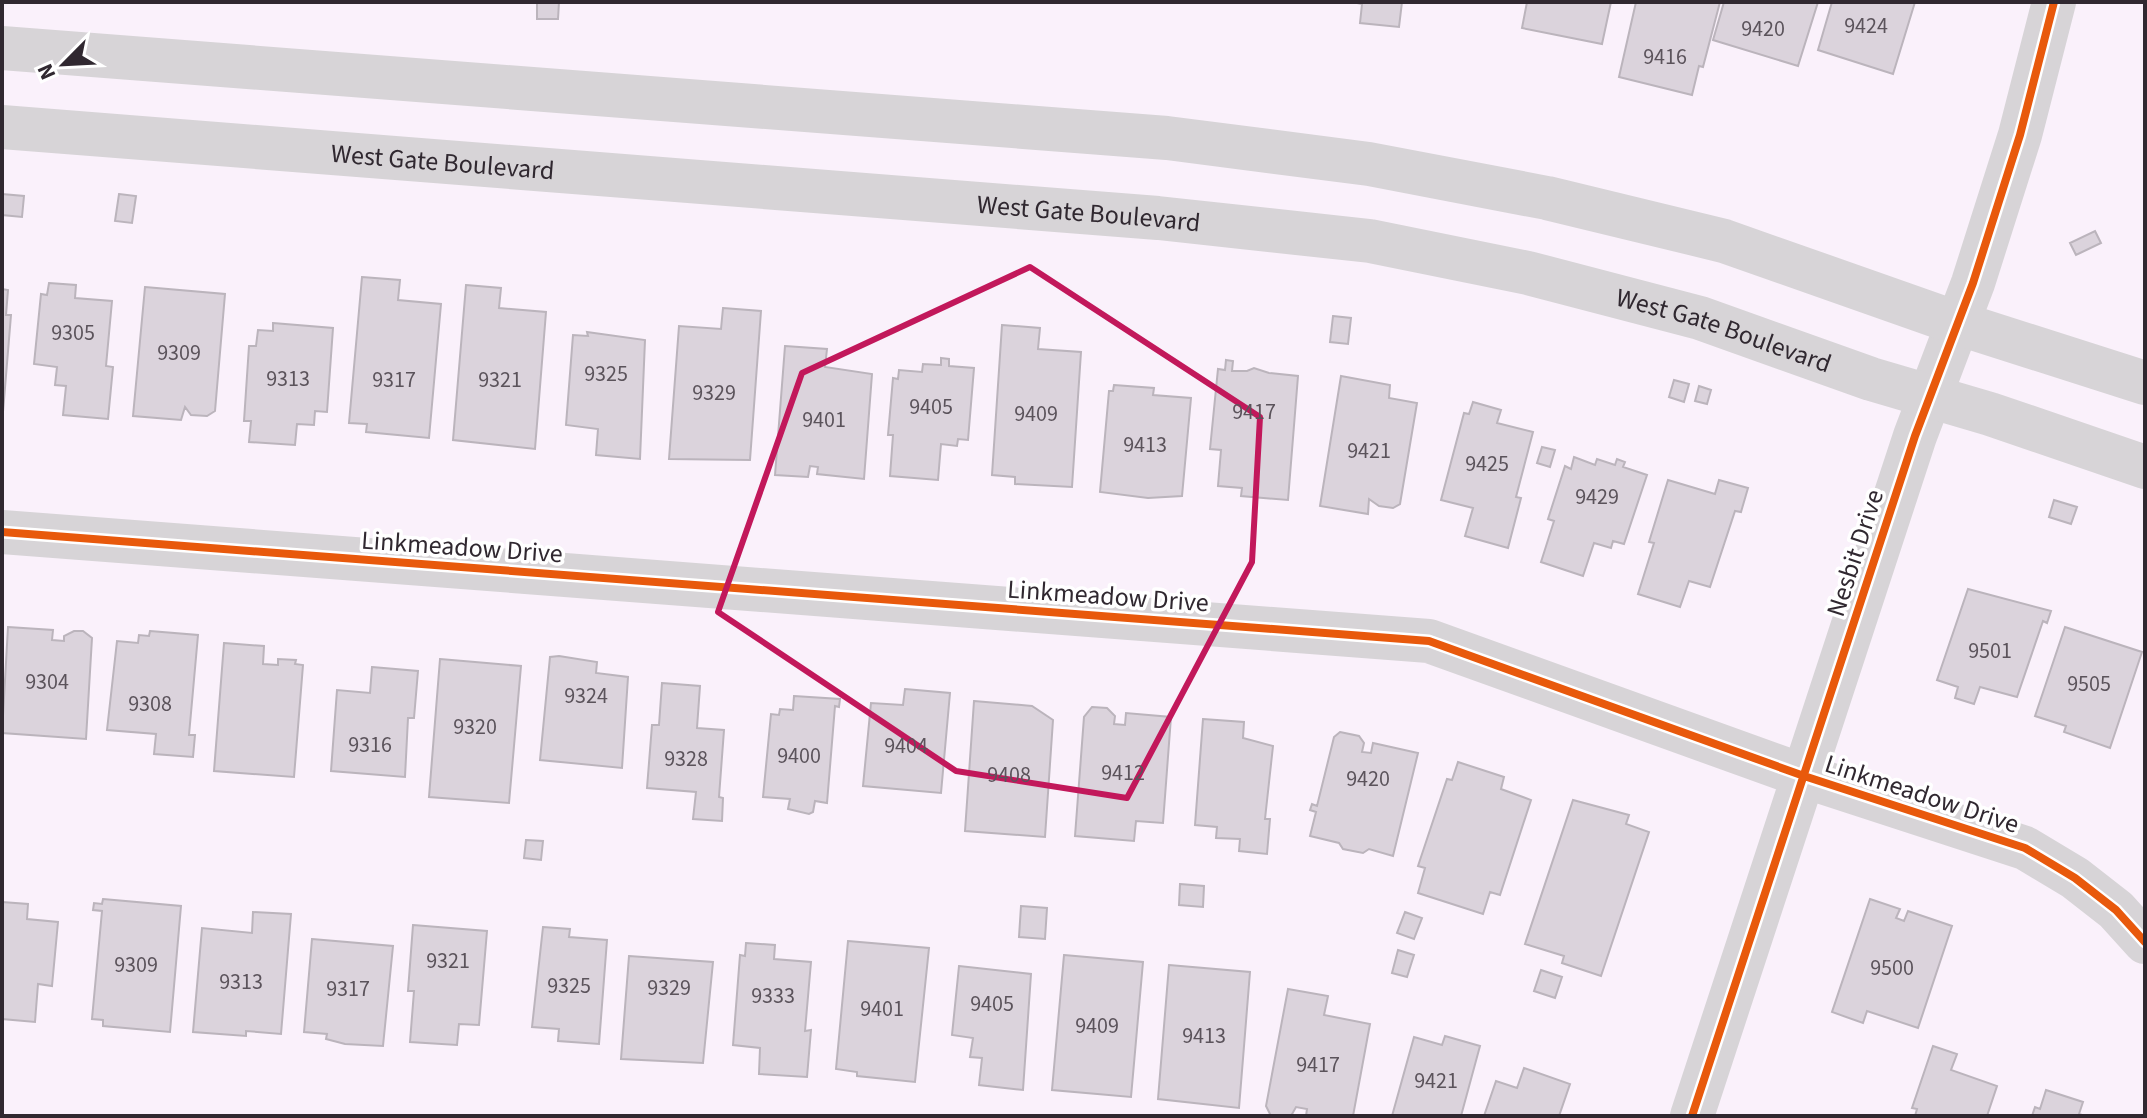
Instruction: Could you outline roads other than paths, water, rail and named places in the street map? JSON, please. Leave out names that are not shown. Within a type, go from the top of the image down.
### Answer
[{"type":"main road","name":"Nesbit Drive","points":[[1692,1116],[1930,396],[2020,135],[2054,2]]},
{"type":"main road","points":[[2,48],[1167,138],[1369,164],[1547,198],[1724,241],[1957,323],[2145,383]]},
{"type":"main road","name":"West Gate Boulevard","points":[[2,127],[1158,218],[1370,241],[1528,273],[1700,318],[1871,379],[2145,467]]},
{"type":"main road","name":"Linkmeadow Drive","points":[[2,532],[1429,641],[1804,776],[2025,848],[2075,878],[2116,910],[2145,942]]}]
